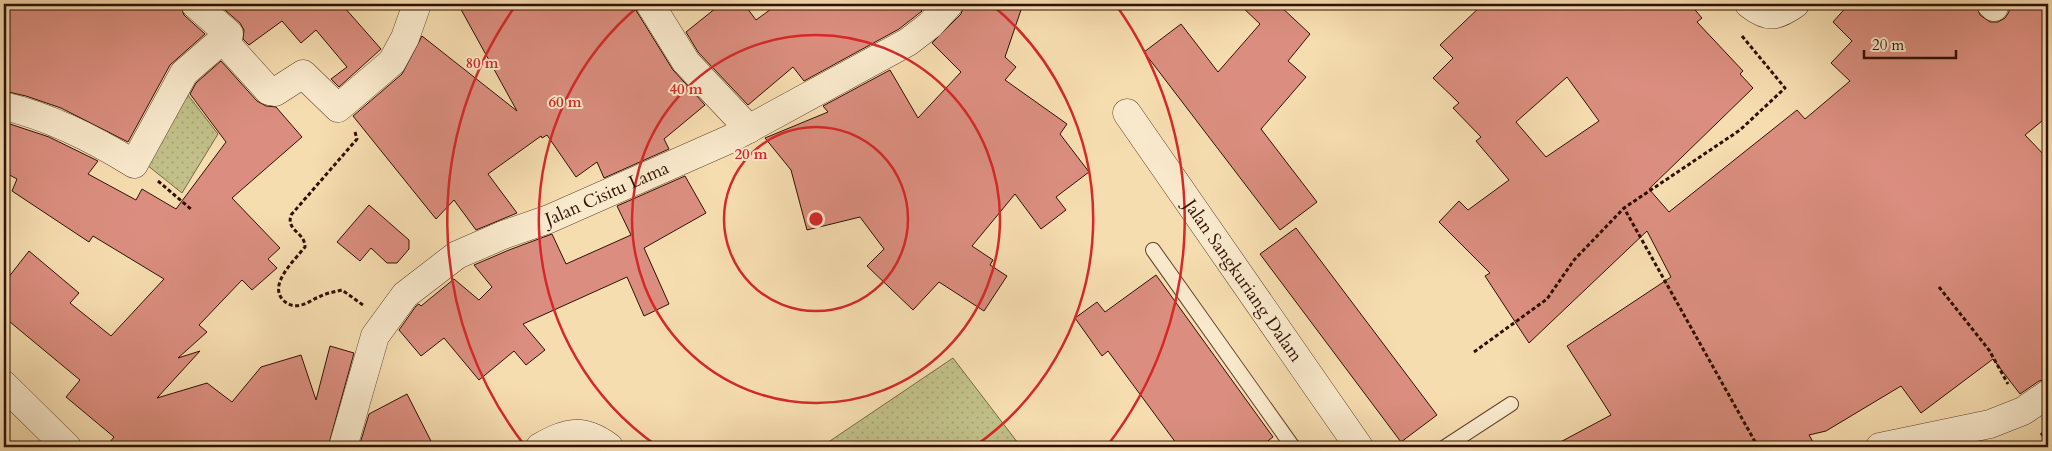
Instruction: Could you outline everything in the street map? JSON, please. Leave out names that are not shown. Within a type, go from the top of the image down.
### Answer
[{"type":"street","points":[[195,4],[226,37],[269,91],[274,92],[302,74],[338,108],[392,62],[404,38],[417,4]]},
{"type":"street","name":"Jalan Cisitu Lama","points":[[343,447],[375,336],[405,295],[457,255],[503,235],[549,219],[749,129],[908,42],[930,25],[949,4]]},
{"type":"street","points":[[1749,4],[1761,13],[1779,15],[1795,4]]},
{"type":"street","points":[[657,6],[686,62],[749,129]]},
{"type":"street","points":[[4,106],[60,125],[106,147],[134,164],[184,73],[226,37]]},
{"type":"street","name":"Jalan Sangkuriang Dalam","points":[[1127,113],[1359,447]]},
{"type":"street","points":[[4,385],[67,447]]},
{"type":"street","points":[[1880,447],[1990,424],[2023,411],[2048,394]]},
{"type":"street","points":[[540,447],[561,435],[581,433],[597,439],[609,447]]},
{"type":"lane","points":[[1153,250],[1293,447]]},
{"type":"lane","points":[[1445,447],[1511,404]]},
{"type":"path","points":[[1474,352],[1547,299],[1574,260],[1624,208],[1740,130],[1785,88],[1740,34]]},
{"type":"path","points":[[338,108],[356,134],[357,140],[291,214],[290,226],[301,237],[305,247],[280,280],[279,294],[292,306],[302,305],[342,290],[385,322]]},
{"type":"path","points":[[134,164],[192,210]]},
{"type":"path","points":[[1624,208],[1758,447]]},
{"type":"path","points":[[1939,288],[1989,350],[2023,411]]},
{"type":"shaded area","points":[[181,86],[218,134],[182,193],[142,161]]},
{"type":"shaded area","points":[[953,358],[1021,447],[821,447]]},
{"type":"building","points":[[4,4],[180,4],[184,15],[205,34],[170,65],[128,142],[61,108],[4,91]]},
{"type":"building","points":[[218,4],[347,4],[344,7],[381,49],[339,87],[331,79],[347,67],[316,30],[301,43],[282,21],[249,45],[243,39],[244,30],[240,23]]},
{"type":"building","points":[[458,4],[634,4],[673,70],[705,105],[664,139],[669,149],[604,178],[597,162],[576,177],[547,135],[542,138],[541,136],[488,174],[517,213],[476,230],[454,200],[436,219],[353,116],[402,74],[422,36],[517,111]]},
{"type":"building","points":[[721,4],[744,4],[756,20],[778,4],[916,4],[922,11],[899,29],[804,81],[793,67],[748,105],[698,52],[686,32]]},
{"type":"building","points":[[964,4],[1023,4],[1005,57],[1016,67],[1005,80],[1067,124],[1060,134],[1089,172],[1056,197],[1066,210],[1041,229],[1015,194],[972,246],[993,260],[990,265],[1007,276],[984,311],[939,282],[913,310],[867,266],[884,249],[860,217],[807,230],[791,170],[765,138],[828,112],[823,106],[890,70],[918,118],[961,72],[932,43],[961,14]]},
{"type":"building","points":[[1239,4],[1278,4],[1310,34],[1288,61],[1306,77],[1261,129],[1317,202],[1280,230],[1144,52],[1181,24],[1218,72],[1260,24]]},
{"type":"building","points":[[1483,4],[1690,4],[1702,18],[1697,22],[1743,71],[1740,74],[1753,88],[1649,189],[1669,212],[1797,110],[1805,119],[1850,81],[1831,63],[1852,41],[1833,22],[1849,4],[1976,4],[1980,15],[1990,22],[1998,22],[2005,18],[2009,12],[2009,4],[2048,4],[2048,116],[2025,135],[2048,159],[2048,379],[2039,381],[2020,394],[1993,359],[1921,413],[1901,386],[1826,431],[1809,435],[1816,447],[1551,447],[1611,415],[1567,346],[1671,277],[1647,231],[1529,343],[1485,276],[1490,273],[1439,222],[1459,201],[1468,210],[1509,180],[1476,141],[1481,137],[1453,108],[1459,103],[1433,78],[1453,58],[1440,45]],"holes":[[[1567,77],[1599,121],[1546,157],[1516,122]]]},
{"type":"building","points":[[221,61],[257,101],[266,106],[276,107],[302,137],[232,198],[280,248],[268,259],[277,268],[252,290],[242,280],[199,325],[207,332],[178,358],[200,351],[157,398],[207,383],[232,402],[261,367],[301,355],[316,400],[330,346],[354,353],[328,447],[106,447],[114,437],[66,397],[80,380],[4,317],[4,283],[29,251],[79,293],[70,303],[111,336],[164,279],[93,236],[89,242],[12,191],[17,179],[4,172],[4,122],[49,137],[98,161],[88,174],[136,200],[142,189],[176,209],[226,142],[190,94],[196,83]]},
{"type":"building","points":[[685,176],[706,213],[644,248],[669,304],[644,316],[627,277],[523,324],[545,350],[526,365],[514,351],[479,380],[444,338],[421,356],[399,330],[416,306],[419,304],[421,306],[454,279],[479,300],[492,287],[474,265],[509,250],[552,234],[566,264],[631,235],[617,206]]},
{"type":"building","points":[[369,205],[409,240],[409,249],[397,263],[387,263],[371,248],[360,261],[337,242]]},
{"type":"building","points":[[1296,228],[1437,415],[1401,442],[1260,254]]},
{"type":"building","points":[[1156,275],[1273,437],[1260,447],[1179,447],[1108,351],[1102,356],[1075,318],[1097,302],[1105,312]]},
{"type":"building","points":[[407,394],[434,447],[359,447],[369,414]]}]
